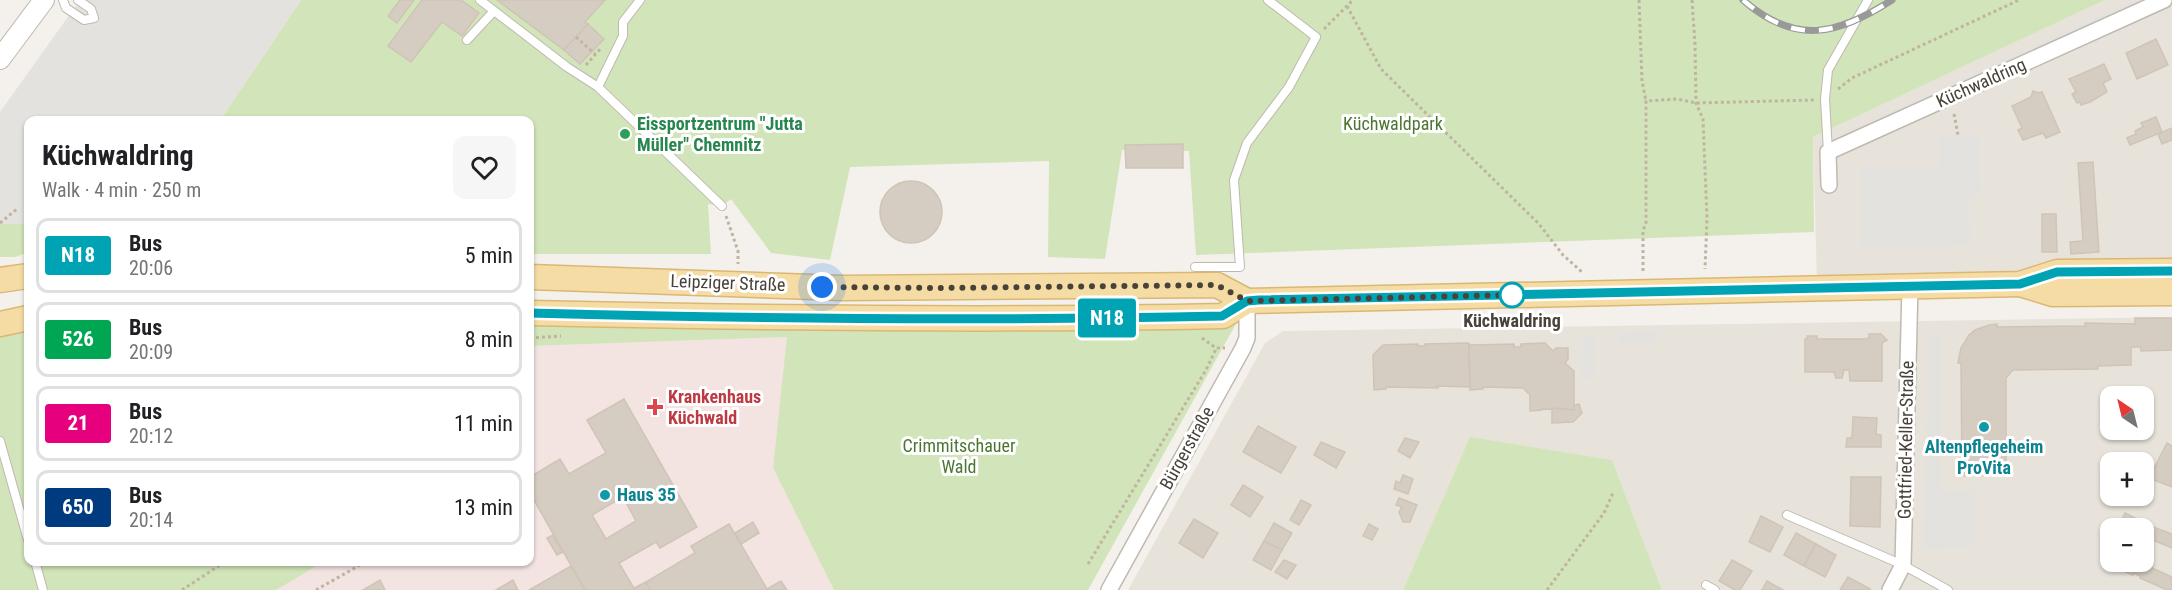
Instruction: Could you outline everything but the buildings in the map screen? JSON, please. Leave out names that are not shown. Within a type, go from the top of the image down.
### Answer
[{"type":"main road","name":"Leipziger Straße","points":[[534,277],[843,288],[1217,285],[1247,301],[2020,284],[2057,272],[2172,271]]},
{"type":"main road","name":"Leipziger Straße","points":[[2020,284],[2053,294],[2172,293]]},
{"type":"main road","name":"Leipziger Straße","points":[[534,313],[971,320],[1196,317],[1222,316],[1247,301]]},
{"type":"main road","points":[[0,324],[24,319]]},
{"type":"street","points":[[0,59],[44,0]]},
{"type":"street","name":"Küchwaldring","points":[[1828,152],[2164,0]]},
{"type":"street","points":[[1828,152],[1829,185]]},
{"type":"street","name":"Gottfried-Keller-Straße","points":[[1890,590],[1904,565],[1910,286]]},
{"type":"street","name":"Bürgerstraße","points":[[1109,590],[1243,348],[1247,338],[1247,301]]},
{"type":"lane","points":[[63,0],[66,8],[84,21],[94,18],[92,9],[78,0]]},
{"type":"lane","points":[[480,0],[567,67],[598,87],[722,206]]},
{"type":"lane","points":[[598,87],[623,36],[623,22],[640,0]]},
{"type":"lane","points":[[1195,267],[1240,267],[1234,180],[1247,143],[1289,87],[1316,37],[1268,0]]},
{"type":"lane","points":[[1828,152],[1825,99],[1831,64],[1868,0]]},
{"type":"lane","points":[[467,40],[494,11]]},
{"type":"lane","points":[[0,441],[24,526]]},
{"type":"lane","points":[[1787,515],[1904,565],[1948,590]]},
{"type":"lane","points":[[36,566],[43,590]]},
{"type":"lane","points":[[1706,585],[1715,590]]},
{"type":"path","points":[[1316,37],[1353,0]]},
{"type":"path","points":[[1639,0],[1642,81],[1646,101],[1646,224],[1643,230],[1642,292]]},
{"type":"path","points":[[1692,0],[1696,103],[1703,119],[1707,218],[1704,290]]},
{"type":"path","points":[[1646,101],[1677,99],[1696,103],[1825,99],[1852,78],[2019,0]]},
{"type":"path","points":[[1347,6],[1381,69],[1539,224],[1563,255],[1606,294]]},
{"type":"path","points":[[576,37],[595,54]]},
{"type":"path","points":[[567,67],[583,68],[602,46]]},
{"type":"path","points":[[1951,97],[1958,135]]},
{"type":"path","points":[[722,206],[738,251],[738,271]]},
{"type":"path","points":[[0,223],[17,209]]},
{"type":"path","points":[[1196,334],[1216,348],[1243,348]]},
{"type":"path","points":[[1088,564],[1206,370],[1216,348]]},
{"type":"path","points":[[1547,590],[1604,513],[1614,491]]},
{"type":"path","points":[[182,590],[218,566]]},
{"type":"path","points":[[316,590],[358,566]]},
{"type":"shaded area","points":[[80,0],[301,0],[223,116],[24,116],[24,224],[0,224],[0,112]]},
{"type":"shaded area","points":[[2105,0],[2172,0],[2172,281],[1817,284],[1813,137]]},
{"type":"shaded area","points":[[2134,0],[2150,0],[1841,140],[1840,135]]},
{"type":"shaded area","points":[[2172,0],[2172,8],[1992,87],[1989,83]]},
{"type":"shaded area","points":[[1979,134],[1981,195],[1970,196],[1971,245],[1860,249],[1861,167],[1940,167],[1939,136]]},
{"type":"shaded area","points":[[2172,317],[2172,590],[1662,590],[1612,460],[1470,438],[1403,590],[1128,590],[1265,343],[1283,331]]},
{"type":"shaded area","points":[[1656,331],[1655,345],[1619,346],[1619,332]]},
{"type":"shaded area","points":[[1927,335],[1941,335],[1941,491],[1975,491],[1975,547],[1923,549]]},
{"type":"shaded area","points":[[1582,336],[1596,336],[1595,379],[1581,380]]},
{"type":"shaded area","name":"Krankenhaus Küchwald","points":[[788,337],[773,468],[834,590],[276,590],[317,566],[534,566],[534,346]]},
{"type":"green space","name":"Küchwaldpark","points":[[301,0],[2105,0],[1813,137],[1814,232],[1196,255],[1189,151],[1122,150],[1105,259],[1048,257],[1049,161],[850,167],[830,260],[771,253],[731,199],[722,206],[708,204],[711,254],[534,254],[534,116],[223,116]]},
{"type":"green space","points":[[0,224],[24,224],[24,254],[15,257],[0,257]]},
{"type":"green space","name":"Crimmitschauer Wald","points":[[1237,322],[1088,590],[834,590],[773,468],[787,337],[534,346],[534,325]]},
{"type":"green space","points":[[0,327],[24,327],[24,566],[317,566],[276,590],[0,590]]},
{"type":"green space","points":[[1470,437],[1612,460],[1662,590],[1403,590]]},
{"type":"railway","points":[[1743,0],[1762,15],[1781,24],[1799,29],[1817,30],[1835,28],[1853,21],[1892,0]]},
{"type":"bus line","name":"N18","points":[[534,313],[982,320],[1222,316],[1247,301],[1259,300],[2020,284],[2057,272],[2172,271]]},
{"type":"place","name":"Eissportzentrum \"Jutta Müller\" Chemnitz","points":[[625,134]]},
{"type":"place","name":"Küchwaldring","points":[[1512,295]]},
{"type":"place","name":"Krankenhaus Küchwald","points":[[655,407]]},
{"type":"place","name":"Altenpflegeheim ProVita","points":[[1984,427]]},
{"type":"place","name":"Haus 35","points":[[605,495]]},
{"type":"route","points":[[822,287],[1217,285],[1247,301],[1512,295]]}]
